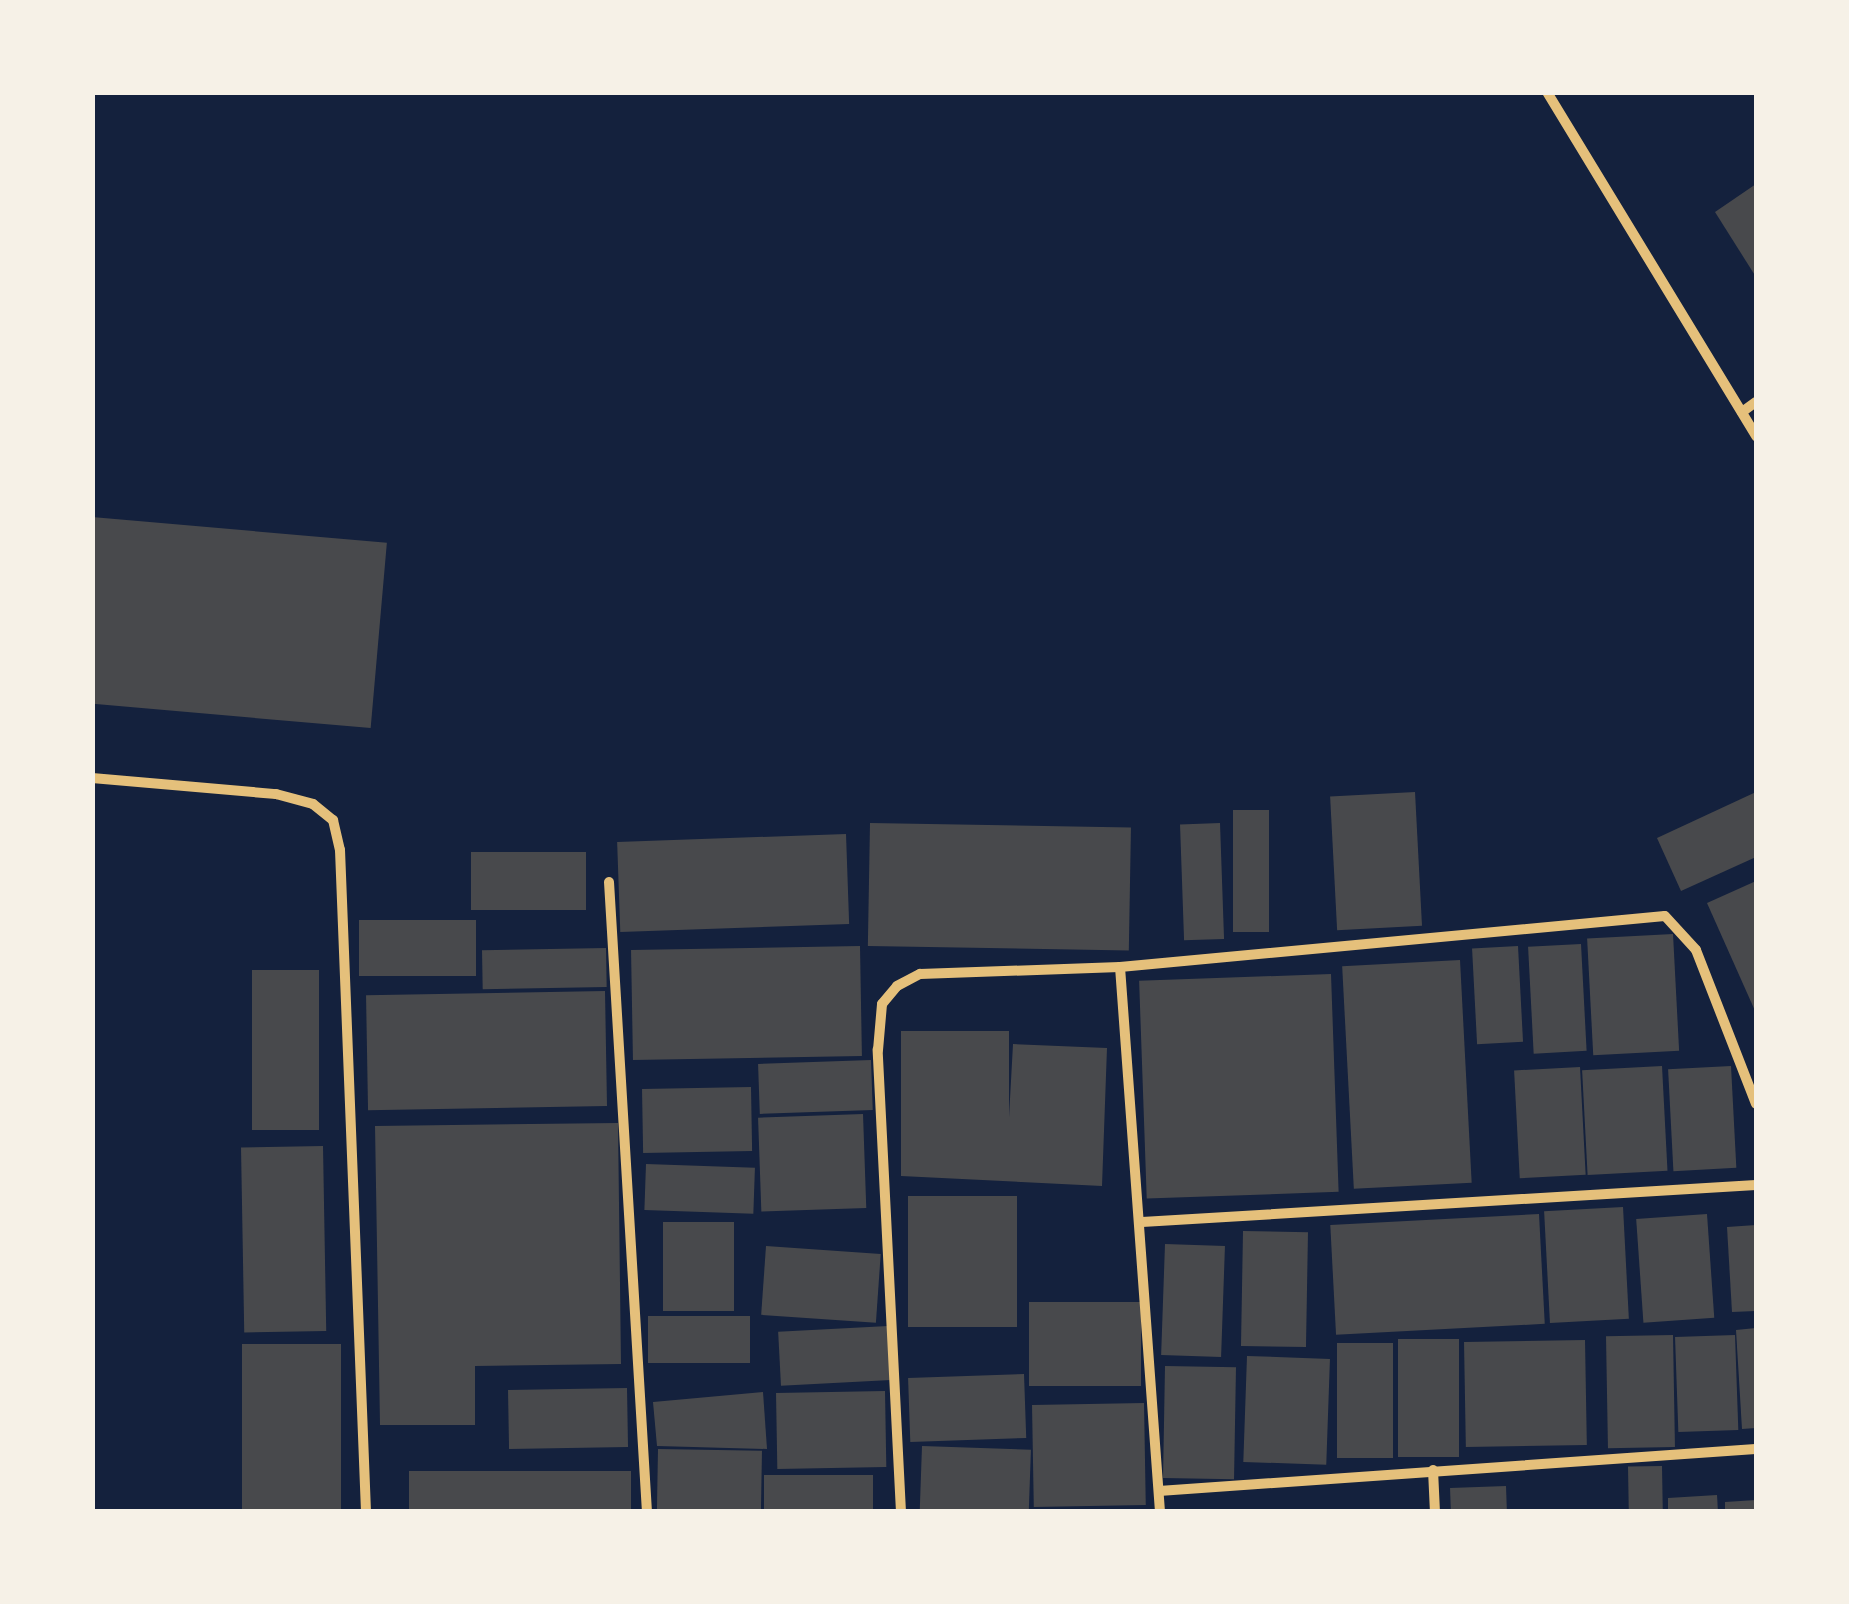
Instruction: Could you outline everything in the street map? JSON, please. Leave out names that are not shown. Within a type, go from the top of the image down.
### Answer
[{"type":"street","points":[[1547,92],[1756,436]]},
{"type":"street","points":[[1742,412],[1756,402]]},
{"type":"street","points":[[92,778],[276,794],[313,804],[333,820],[340,850],[366,1512]]},
{"type":"street","points":[[608,882],[647,1512]]},
{"type":"street","points":[[901,1512],[878,1050],[882,1004],[897,986],[920,974],[1120,967],[1665,916],[1696,950],[1756,1104]]},
{"type":"street","points":[[1120,967],[1142,1222],[1160,1512]]},
{"type":"street","points":[[1142,1222],[1756,1185]]},
{"type":"street","points":[[1159,1491],[1756,1448]]},
{"type":"street","points":[[1433,1470],[1435,1512]]},
{"type":"building","points":[[1756,184],[1756,277],[1715,212]]},
{"type":"building","points":[[92,517],[387,543],[371,728],[92,704]]},
{"type":"building","points":[[1415,792],[1422,926],[1337,930],[1330,796]]},
{"type":"building","points":[[1756,792],[1756,857],[1681,891],[1657,838]]},
{"type":"building","points":[[1233,810],[1269,810],[1269,932],[1233,932]]},
{"type":"building","points":[[870,823],[1131,828],[1129,951],[868,946]]},
{"type":"building","points":[[1220,823],[1224,939],[1184,940],[1180,824]]},
{"type":"building","points":[[846,834],[849,924],[620,932],[617,842]]},
{"type":"building","points":[[471,852],[586,852],[586,910],[471,910]]},
{"type":"building","points":[[1756,881],[1756,1013],[1707,903]]},
{"type":"building","points":[[359,920],[476,920],[476,976],[359,976]]},
{"type":"building","points":[[1673,934],[1679,1051],[1593,1055],[1587,939]]},
{"type":"building","points":[[1581,944],[1587,1051],[1534,1054],[1528,947]]},
{"type":"building","points":[[860,946],[862,1056],[633,1060],[631,950]]},
{"type":"building","points":[[1518,946],[1523,1042],[1477,1044],[1472,948]]},
{"type":"building","points":[[606,948],[607,987],[483,989],[482,950]]},
{"type":"building","points":[[1460,960],[1472,1183],[1354,1189],[1342,966]]},
{"type":"building","points":[[252,970],[319,970],[319,1130],[252,1130]]},
{"type":"building","points":[[1331,974],[1339,1192],[1147,1199],[1139,981]]},
{"type":"building","points":[[605,991],[607,1106],[368,1110],[366,995]]},
{"type":"building","points":[[901,1031],[1009,1031],[1009,1117],[1013,1044],[1107,1048],[1102,1186],[901,1176]]},
{"type":"building","points":[[871,1060],[873,1110],[760,1114],[758,1064]]},
{"type":"building","points":[[1662,1066],[1667,1171],[1588,1175],[1582,1070]]},
{"type":"building","points":[[1731,1066],[1736,1168],[1673,1171],[1668,1069]]},
{"type":"building","points":[[1580,1067],[1586,1175],[1520,1178],[1514,1070]]},
{"type":"building","points":[[751,1087],[752,1151],[643,1153],[642,1089]]},
{"type":"building","points":[[863,1114],[866,1208],[761,1212],[758,1118]]},
{"type":"building","points":[[618,1123],[621,1364],[475,1366],[475,1425],[380,1425],[375,1126]]},
{"type":"building","points":[[323,1146],[326,1331],[244,1332],[241,1147]]},
{"type":"building","points":[[646,1164],[755,1168],[753,1214],[644,1210]]},
{"type":"building","points":[[908,1196],[1017,1196],[1017,1327],[908,1327]]},
{"type":"building","points":[[1623,1207],[1629,1319],[1550,1323],[1544,1211]]},
{"type":"building","points":[[1539,1214],[1545,1324],[1336,1335],[1330,1225]]},
{"type":"building","points":[[1707,1214],[1714,1318],[1643,1323],[1636,1219]]},
{"type":"building","points":[[663,1222],[734,1222],[734,1311],[663,1311]]},
{"type":"building","points":[[1756,1225],[1756,1311],[1732,1312],[1727,1227]]},
{"type":"building","points":[[1243,1231],[1308,1232],[1306,1347],[1241,1346]]},
{"type":"building","points":[[1165,1244],[1225,1246],[1221,1357],[1161,1355]]},
{"type":"building","points":[[766,1246],[881,1254],[876,1323],[761,1315]]},
{"type":"building","points":[[1029,1302],[1141,1302],[1141,1386],[1029,1386]]},
{"type":"building","points":[[648,1316],[750,1316],[750,1363],[648,1363]]},
{"type":"building","points":[[888,1326],[891,1380],[781,1386],[778,1332]]},
{"type":"building","points":[[1756,1328],[1756,1428],[1742,1429],[1736,1330]]},
{"type":"building","points":[[1673,1335],[1675,1447],[1608,1448],[1606,1336]]},
{"type":"building","points":[[1735,1335],[1738,1430],[1678,1432],[1675,1337]]},
{"type":"building","points":[[1398,1339],[1459,1339],[1459,1457],[1398,1457]]},
{"type":"building","points":[[1585,1340],[1587,1445],[1466,1447],[1464,1342]]},
{"type":"building","points":[[1337,1343],[1393,1343],[1393,1458],[1337,1458]]},
{"type":"building","points":[[242,1344],[341,1344],[341,1512],[242,1512]]},
{"type":"building","points":[[1247,1356],[1330,1359],[1326,1465],[1243,1462]]},
{"type":"building","points":[[1165,1366],[1236,1367],[1234,1479],[1163,1478]]},
{"type":"building","points":[[1024,1374],[1026,1438],[910,1442],[908,1378]]},
{"type":"building","points":[[627,1388],[628,1447],[509,1449],[508,1390]]},
{"type":"building","points":[[885,1391],[886,1467],[777,1469],[776,1393]]},
{"type":"building","points":[[763,1392],[767,1449],[657,1446],[653,1402]]},
{"type":"building","points":[[1144,1403],[1146,1505],[1034,1507],[1032,1405]]},
{"type":"building","points":[[922,1446],[1031,1450],[1029,1512],[920,1512]]},
{"type":"building","points":[[658,1449],[762,1451],[761,1512],[657,1512]]},
{"type":"building","points":[[1662,1466],[1663,1512],[1629,1512],[1628,1467]]},
{"type":"building","points":[[409,1471],[631,1471],[631,1512],[409,1512]]},
{"type":"building","points":[[764,1475],[873,1475],[873,1512],[764,1512]]},
{"type":"building","points":[[1506,1486],[1507,1512],[1451,1512],[1450,1488]]},
{"type":"building","points":[[1717,1495],[1718,1512],[1668,1512],[1668,1498]]},
{"type":"building","points":[[1756,1500],[1756,1512],[1725,1512],[1725,1502]]}]
